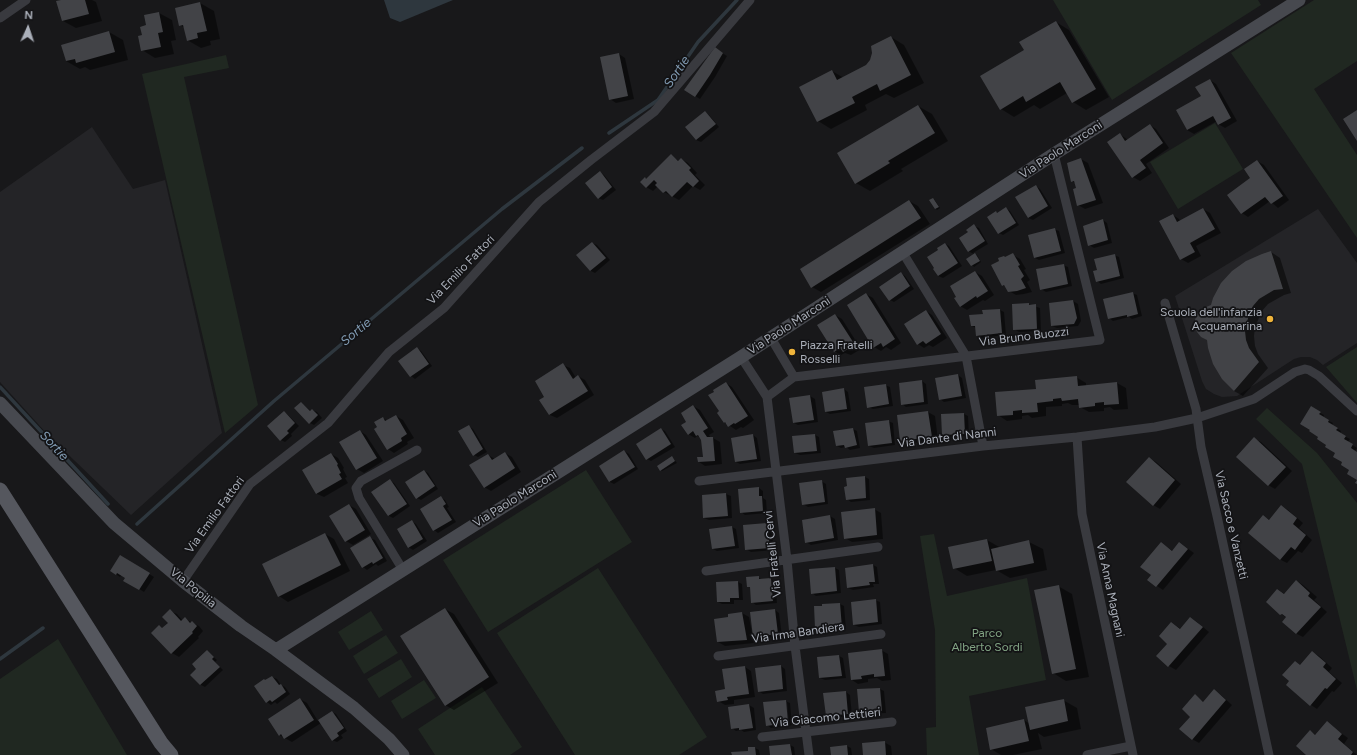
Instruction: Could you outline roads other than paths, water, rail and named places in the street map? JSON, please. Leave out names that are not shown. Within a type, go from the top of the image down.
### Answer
[{"type":"main road","points":[[0,490],[161,743],[171,755]]},
{"type":"street","points":[[0,18],[26,0]]},
{"type":"street","name":"Via Emilio Fattori","points":[[183,581],[250,484],[328,423],[389,352],[444,308],[539,202],[654,112],[750,0]]},
{"type":"street","name":"Via Paolo Marconi","points":[[276,650],[771,338],[1054,154],[1299,0]]},
{"type":"street","name":"Via Bruno Buozzi","points":[[794,377],[1100,340],[1054,154]]},
{"type":"street","points":[[903,253],[966,356],[983,446]]},
{"type":"street","name":"Via Sacco e Vanzetti","points":[[1165,303],[1196,409],[1201,447],[1269,755]]},
{"type":"street","points":[[768,397],[794,377],[771,338]]},
{"type":"street","name":"Via Fratelli Cervi","points":[[741,357],[768,397],[775,472],[809,755]]},
{"type":"street","name":"Via Dante di Nanni","points":[[699,481],[983,446],[1077,437],[1156,427],[1197,418],[1254,399],[1295,372],[1306,369],[1319,376],[1357,411]]},
{"type":"street","name":"Via Popilia","points":[[0,403],[114,523],[183,581],[241,626],[354,708],[389,738],[402,755]]},
{"type":"street","name":"Via Anna Magnani","points":[[1077,437],[1082,514],[1132,750],[1087,755]]},
{"type":"street","points":[[403,570],[359,498],[356,488],[361,481],[417,450]]},
{"type":"street","points":[[706,571],[878,547]]},
{"type":"street","name":"Via Irma Bandiera","points":[[718,656],[881,634]]},
{"type":"street","name":"Via Giacomo Lettieri","points":[[762,737],[892,722]]},
{"type":"waterway","name":"Sortie","points":[[609,133],[658,100],[698,42],[737,0]]},
{"type":"waterway","name":"Sortie","points":[[137,524],[274,401],[502,209],[582,148]]},
{"type":"waterway","name":"Sortie","points":[[0,387],[108,504]]},
{"type":"waterway","name":"Sortie","points":[[0,659],[43,628]]},
{"type":"place","name":"Scuola dell'infanzia Acquamarina","points":[[1270,319]]},
{"type":"place","name":"Piazza Fratelli Rosselli","points":[[792,352]]},
{"type":"park label","name":"Parco Alberto Sordi","points":[[987,640]]}]
